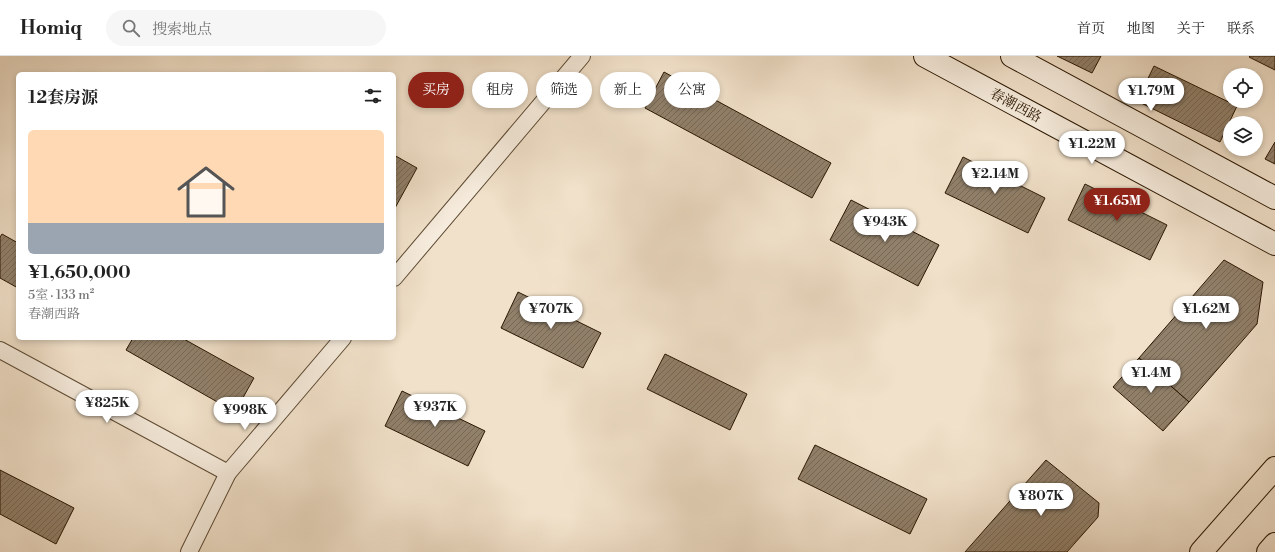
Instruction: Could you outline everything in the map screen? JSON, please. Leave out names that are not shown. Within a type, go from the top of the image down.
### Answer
[{"type":"main road","name":"春潮西路","points":[[925,56],[1275,244]]},
{"type":"main road","points":[[1012,56],[1275,198]]},
{"type":"main road","points":[[1201,552],[1275,468]]},
{"type":"main road","points":[[1268,552],[1275,544]]},
{"type":"street","points":[[396,276],[582,56]]},
{"type":"street","points":[[189,552],[228,473],[341,340]]},
{"type":"street","points":[[0,350],[228,473]]},
{"type":"building","points":[[1057,56],[1101,56],[1092,73]]},
{"type":"building","points":[[1275,56],[1275,70],[1249,57]]},
{"type":"building","points":[[1154,66],[1223,99],[1223,108],[1236,108],[1232,116],[1223,116],[1223,136],[1220,142],[1137,101]]},
{"type":"building","points":[[664,72],[664,108],[720,108],[720,103],[831,163],[812,198],[645,108],[656,108],[656,87]]},
{"type":"building","points":[[1275,142],[1275,164],[1265,159]]},
{"type":"building","points":[[396,156],[417,168],[396,206]]},
{"type":"building","points":[[963,157],[1045,198],[1028,233],[945,193]]},
{"type":"building","points":[[1085,184],[1167,225],[1150,260],[1068,220]]},
{"type":"building","points":[[851,200],[939,245],[918,286],[830,240]]},
{"type":"building","points":[[2,234],[16,242],[16,287],[0,278],[0,237]]},
{"type":"building","points":[[1224,260],[1263,282],[1257,324],[1189,402],[1139,358]]},
{"type":"building","points":[[518,292],[601,333],[583,368],[501,328]]},
{"type":"building","points":[[132,340],[186,340],[254,378],[235,412],[126,350]]},
{"type":"building","points":[[665,354],[747,394],[730,430],[647,389]]},
{"type":"building","points":[[1139,358],[1189,402],[1163,431],[1113,387]]},
{"type":"building","points":[[402,391],[485,431],[468,466],[385,426]]},
{"type":"building","points":[[815,445],[927,499],[910,534],[798,479]]},
{"type":"building","points":[[1046,460],[1099,503],[1098,517],[1067,552],[965,552]]},
{"type":"building","points":[[0,470],[74,508],[56,544],[0,514]]}]
